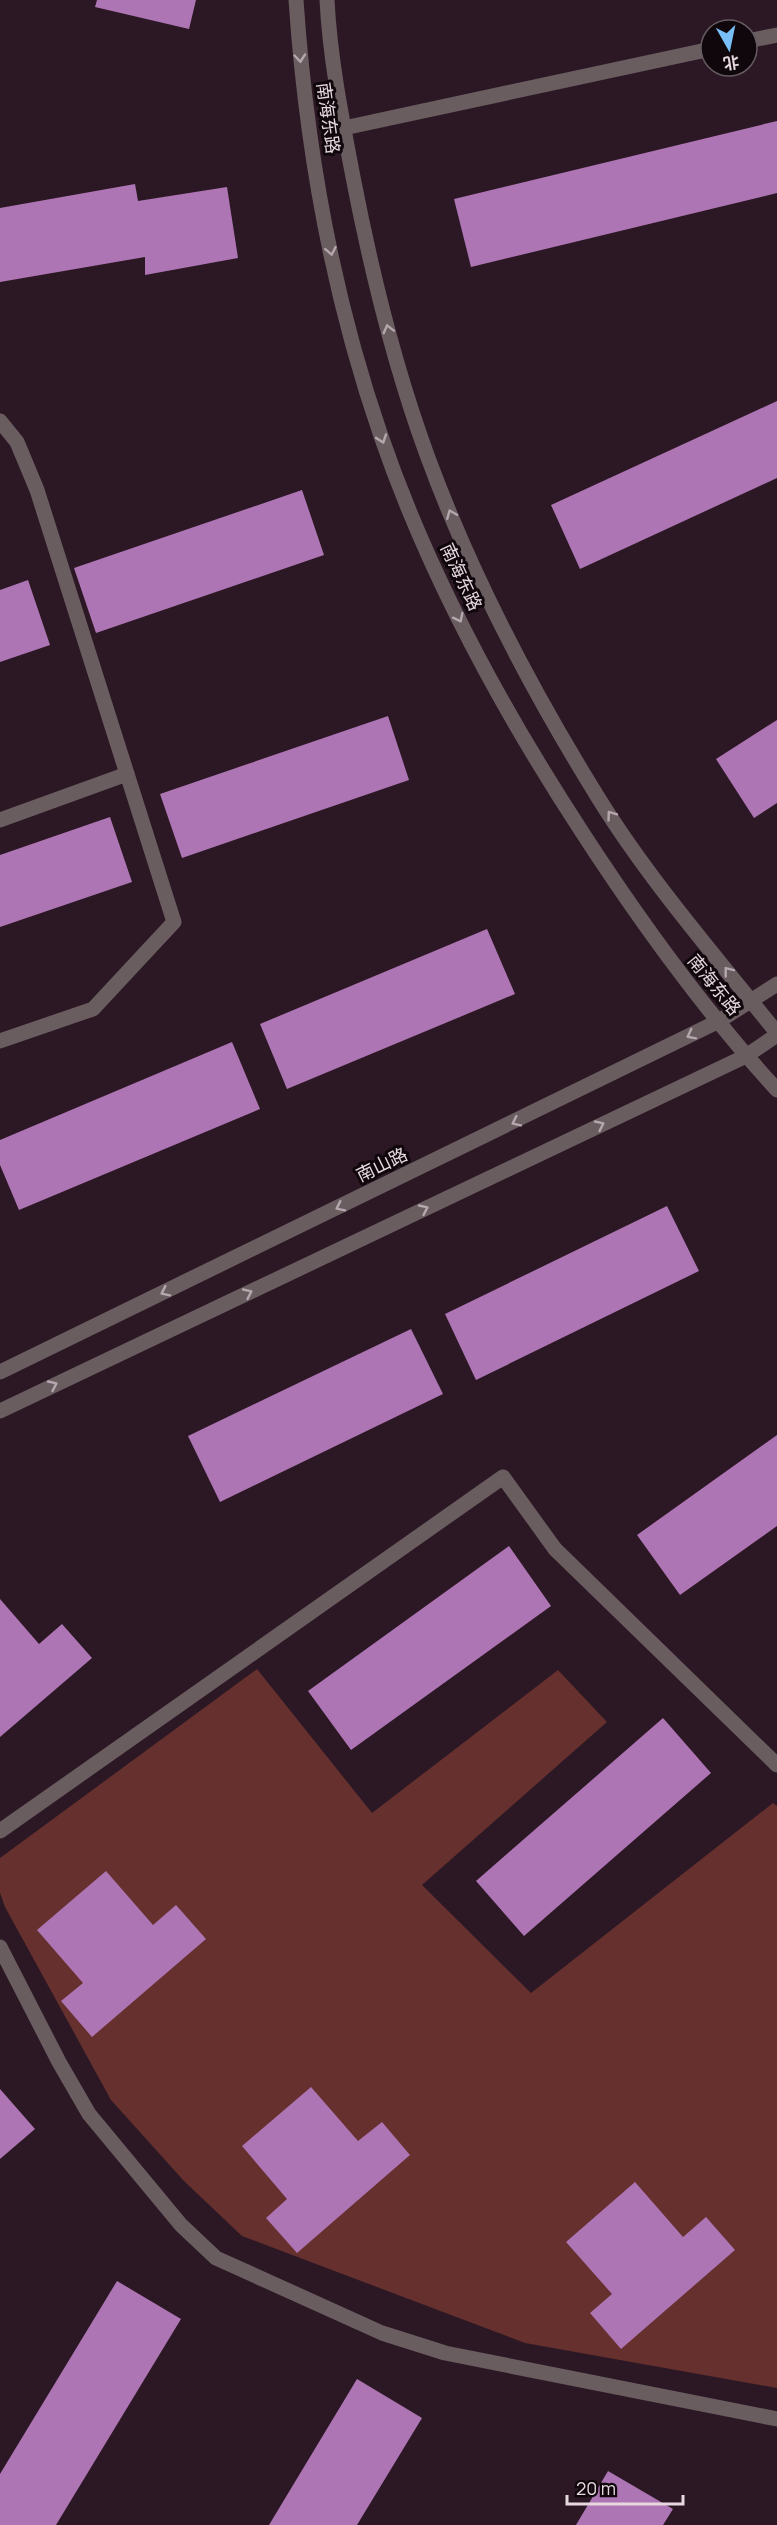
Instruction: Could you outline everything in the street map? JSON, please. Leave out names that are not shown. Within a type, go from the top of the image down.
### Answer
[{"type":"street","name":"南海东路","points":[[296,0],[300,63],[311,144],[332,257],[353,345],[380,435],[404,501],[456,613],[529,751],[654,940],[746,1056],[777,1090]]},
{"type":"street","name":"南海东路","points":[[327,0],[344,128],[364,232],[396,358],[426,454],[467,554],[529,679],[601,802],[665,892],[777,1034]]},
{"type":"street","points":[[759,39],[777,35]]},
{"type":"street","points":[[344,128],[699,52]]},
{"type":"street","points":[[0,421],[17,442],[37,490],[174,922],[93,1009],[0,1041]]},
{"type":"street","points":[[0,820],[127,774]]},
{"type":"street","name":"南山路","points":[[0,1372],[719,1021],[777,984]]},
{"type":"street","points":[[0,1411],[746,1056],[777,1034]]},
{"type":"street","points":[[0,1831],[503,1477],[555,1549],[777,1765]]},
{"type":"street","points":[[0,1947],[59,2062],[89,2114],[181,2225],[216,2258],[382,2333],[445,2353],[777,2419]]},
{"type":"shaded area","points":[[257,1669],[372,1813],[558,1670],[607,1722],[422,1885],[531,1993],[773,1803],[777,1806],[777,2388],[525,2343],[242,2236],[184,2181],[111,2100],[5,1907],[0,1893],[0,1858]]},
{"type":"building","points":[[97,0],[196,0],[189,29],[95,7]]},
{"type":"building","points":[[777,121],[777,193],[471,267],[454,199]]},
{"type":"building","points":[[135,184],[138,201],[227,187],[238,258],[145,275],[145,257],[0,282],[0,208]]},
{"type":"building","points":[[777,401],[777,478],[580,569],[551,505]]},
{"type":"building","points":[[302,490],[324,555],[96,633],[74,568]]},
{"type":"building","points":[[28,580],[50,645],[0,662],[0,590]]},
{"type":"building","points":[[388,716],[409,780],[182,858],[160,794]]},
{"type":"building","points":[[777,720],[777,803],[754,818],[716,759]]},
{"type":"building","points":[[110,817],[132,882],[0,927],[0,855]]},
{"type":"building","points":[[487,929],[515,994],[287,1089],[260,1024]]},
{"type":"building","points":[[232,1042],[260,1109],[19,1210],[0,1165],[0,1140]]},
{"type":"building","points":[[667,1206],[699,1271],[476,1380],[445,1314]]},
{"type":"building","points":[[411,1329],[443,1394],[220,1502],[188,1436]]},
{"type":"building","points":[[777,1435],[777,1526],[680,1595],[637,1535]]},
{"type":"building","points":[[509,1546],[551,1606],[351,1750],[308,1691]]},
{"type":"building","points":[[0,1599],[39,1644],[62,1624],[92,1658],[0,1737]]},
{"type":"building","points":[[663,1718],[711,1773],[524,1936],[476,1881]]},
{"type":"building","points":[[106,1871],[153,1925],[176,1905],[206,1939],[92,2037],[61,2001],[83,1983],[37,1930]]},
{"type":"building","points":[[311,2087],[358,2141],[382,2122],[410,2155],[297,2253],[266,2218],[287,2199],[242,2146]]},
{"type":"building","points":[[0,2089],[35,2129],[0,2159]]},
{"type":"building","points":[[635,2182],[683,2237],[706,2217],[735,2250],[621,2349],[590,2313],[612,2294],[566,2242]]},
{"type":"building","points":[[117,2281],[181,2319],[56,2525],[0,2525],[0,2474]]},
{"type":"building","points":[[357,2379],[422,2418],[357,2525],[269,2525]]},
{"type":"building","points":[[608,2471],[673,2509],[663,2525],[576,2525]]}]
